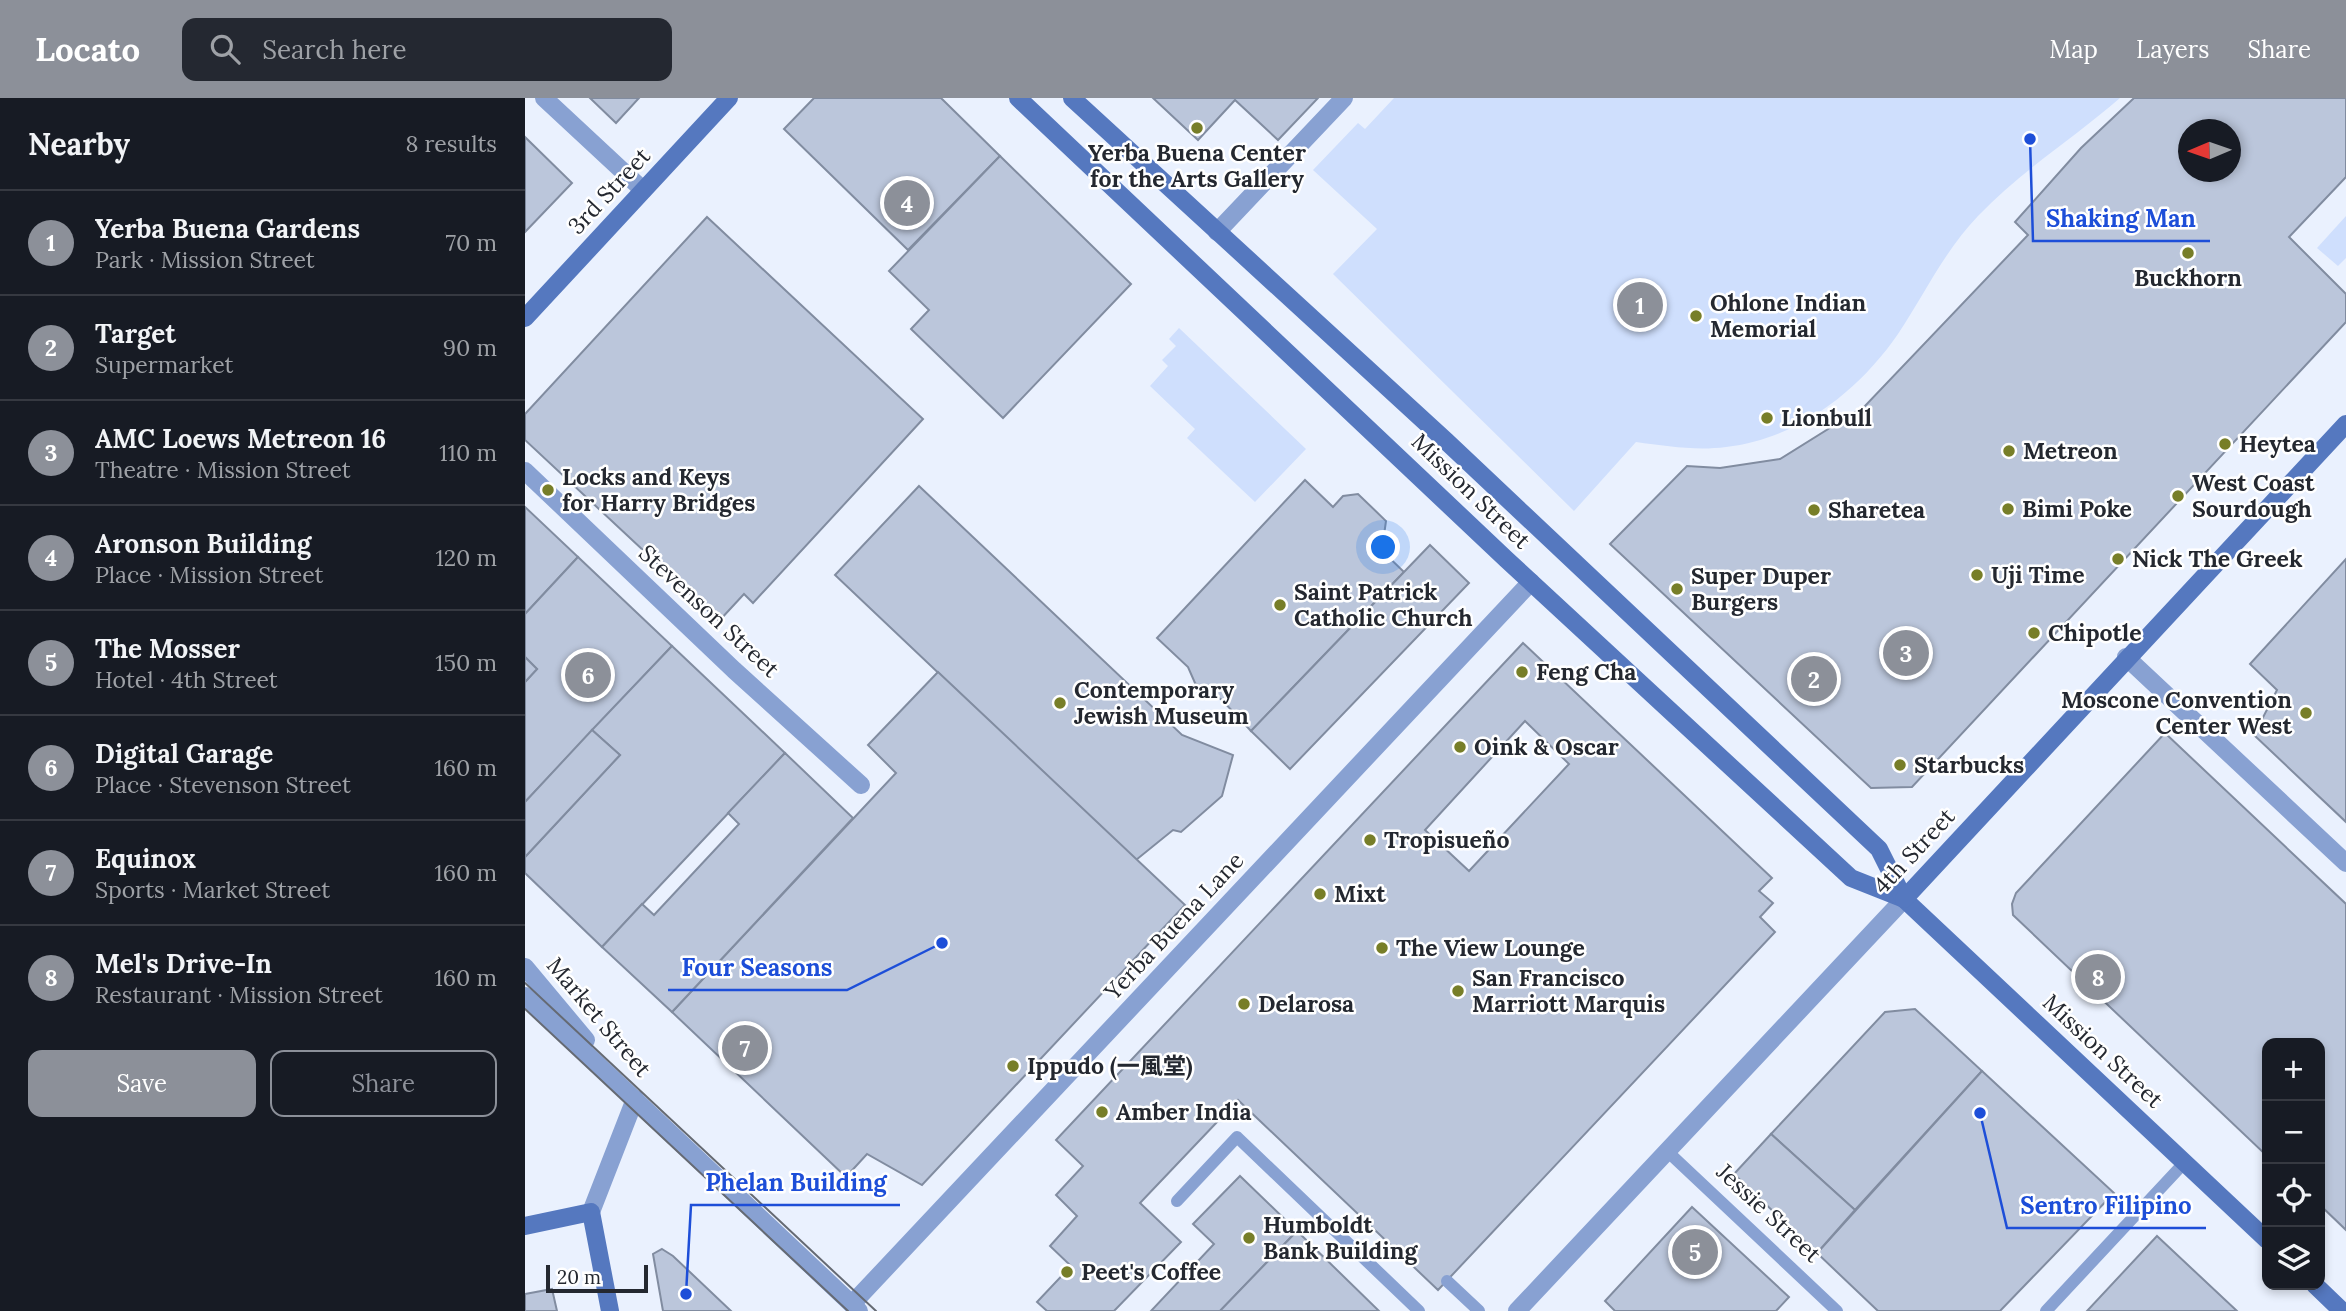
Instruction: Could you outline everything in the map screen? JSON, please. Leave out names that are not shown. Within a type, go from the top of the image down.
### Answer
[{"type":"main road","name":"3rd Street","points":[[525,318],[729,98]]},
{"type":"main road","name":"Mission Street","points":[[1018,98],[1531,582],[1851,878],[1904,899]]},
{"type":"main road","name":"Mission Street","points":[[1072,98],[1446,441],[1879,849],[1904,899],[2262,1235]]},
{"type":"main road","name":"4th Street","points":[[1904,899],[2126,657],[2346,424]]},
{"type":"main road","points":[[525,1226],[591,1212],[610,1311]]},
{"type":"main road","points":[[2320,1290],[2342,1311]]},
{"type":"street","points":[[544,98],[643,190]]},
{"type":"street","points":[[1217,232],[1344,98]]},
{"type":"street","name":"Stevenson Street","points":[[525,471],[734,670],[861,785]]},
{"type":"street","name":"Yerba Buena Lane","points":[[856,1307],[1531,582]]},
{"type":"street","points":[[2126,657],[2346,863]]},
{"type":"street","name":"4th Street","points":[[1517,1311],[1904,899]]},
{"type":"street","name":"Market Street","points":[[525,967],[635,1099]]},
{"type":"street","name":"Market Street","points":[[525,996],[856,1307]]},
{"type":"street","points":[[591,1212],[635,1099]]},
{"type":"lane","points":[[1177,1202],[1237,1137],[1419,1311]]},
{"type":"lane","name":"Jessie Street","points":[[1667,1151],[1837,1311]]},
{"type":"lane","points":[[2046,1311],[2185,1162]]},
{"type":"lane","points":[[1447,1280],[1479,1311]]},
{"type":"shaded area","points":[[1394,98],[2120,98],[2030,169],[1978,216],[1945,258],[1882,355],[1845,393],[1824,409],[1777,434],[1726,447],[1692,448],[1636,442],[1574,511],[1333,274],[1377,229],[1313,170],[1358,123],[1365,129]]},
{"type":"shaded area","points":[[2346,216],[2346,258],[2338,266],[2317,248]]},
{"type":"shaded area","points":[[1179,328],[1306,449],[1255,502],[1187,438],[1195,429],[1150,386],[1168,366],[1162,360],[1176,346],[1169,339]]},
{"type":"building","points":[[590,98],[639,98],[616,123]]},
{"type":"building","points":[[814,98],[941,98],[1000,156],[908,250],[784,129]]},
{"type":"building","name":"Yerba Buena Center for the Arts Gallery","points":[[1153,98],[1318,98],[1278,140],[1235,100],[1198,140]]},
{"type":"building","name":"Metreon","points":[[2134,98],[2346,98],[2346,177],[2289,237],[2346,294],[2346,322],[1912,787],[1871,788],[1610,544],[1687,466],[1720,468],[1780,459],[1865,406],[2028,235],[2015,222],[2081,148]]},
{"type":"building","points":[[525,137],[572,183],[525,232]]},
{"type":"building","points":[[1000,156],[1131,284],[1003,418],[911,329],[929,310],[889,271]]},
{"type":"building","points":[[707,217],[923,419],[753,603],[744,594],[719,621],[525,440],[525,414]]},
{"type":"building","name":"Saint Patrick Catholic Church","points":[[1305,480],[1333,507],[1343,496],[1358,494],[1386,521],[1384,535],[1376,545],[1404,572],[1251,731],[1222,700],[1195,683],[1188,667],[1157,638]]},
{"type":"building","name":"Contemporary Jewish Museum","points":[[919,486],[1182,735],[1233,755],[1222,796],[1181,832],[1173,830],[1136,860],[835,575]]},
{"type":"building","points":[[525,507],[578,557],[525,614]]},
{"type":"building","points":[[1430,545],[1469,583],[1290,769],[1251,731]]},
{"type":"building","points":[[578,557],[672,646],[525,802],[525,682],[537,669],[525,657],[525,614]]},
{"type":"building","name":"Moscone Convention Center West","points":[[2346,559],[2346,822],[2254,735],[2277,690],[2250,664]]},
{"type":"building","name":"San Francisco Marriott Marquis","points":[[1523,643],[1772,878],[1759,891],[1773,903],[1760,917],[1775,932],[1438,1290],[1238,1100],[1140,1203],[1181,1242],[1114,1311],[1047,1311],[1037,1302],[1071,1266],[1050,1246],[1077,1216],[1056,1195],[1083,1166],[1056,1140]],"holes":[[[1525,721],[1569,764],[1469,871],[1425,830]]]},
{"type":"building","points":[[672,646],[785,753],[602,947],[525,873],[525,857],[620,755],[592,730]]},
{"type":"building","points":[[525,657],[537,669],[525,682]]},
{"type":"building","points":[[938,672],[1185,905],[922,1185],[867,1154],[846,1177],[672,1012],[896,773],[868,745]]},
{"type":"building","points":[[592,730],[620,755],[525,857],[525,802]]},
{"type":"building","points":[[2165,733],[2346,904],[2346,1230],[2325,1210],[2325,1038],[2262,1038],[2262,1151],[2013,915],[2012,904],[2016,893]]},
{"type":"building","points":[[785,753],[853,818],[672,1012],[602,947],[642,904],[654,915],[739,824],[728,813]]},
{"type":"building","points":[[1915,1009],[1982,1071],[1855,1210],[1771,1134],[1885,1012]]},
{"type":"building","points":[[1982,1071],[2114,1193],[2000,1311],[1878,1311],[1817,1253]]},
{"type":"building","points":[[1771,1134],[1855,1210],[1817,1253],[1734,1174]]},
{"type":"building","name":"Humboldt Bank Building","points":[[1240,1176],[1297,1231],[1220,1311],[1151,1311],[1214,1244],[1193,1224]]},
{"type":"building","points":[[1692,1207],[1789,1297],[1776,1311],[1615,1311],[1605,1301]]},
{"type":"building","points":[[1297,1231],[1379,1311],[1220,1311]]},
{"type":"building","points":[[2157,1236],[2237,1311],[2087,1311]]},
{"type":"building","points":[[662,1249],[673,1256],[731,1311],[663,1311],[653,1254]]},
{"type":"building","points":[[552,1289],[557,1311],[525,1311],[525,1294]]},
{"type":"tram line","points":[[525,983],[876,1311]]},
{"type":"tram line","points":[[525,1009],[848,1311]]},
{"type":"place","name":"Yerba Buena Center for the Arts Gallery","points":[[1197,128]]},
{"type":"place","name":"Shaking Man","points":[[2030,139]]},
{"type":"place","name":"Aronson Building","points":[[907,203]]},
{"type":"place","name":"Buckhorn","points":[[2188,253]]},
{"type":"place","name":"Yerba Buena Gardens","points":[[1640,305]]},
{"type":"place","name":"Ohlone Indian Memorial","points":[[1696,316]]},
{"type":"place","name":"Lionbull","points":[[1767,418]]},
{"type":"place","name":"Heytea","points":[[2225,444]]},
{"type":"place","name":"Metreon","points":[[2009,451]]},
{"type":"place","name":"Locks and Keys for Harry Bridges","points":[[548,490]]},
{"type":"place","name":"West Coast Sourdough","points":[[2178,496]]},
{"type":"place","name":"Bimi Poke","points":[[2008,509]]},
{"type":"place","name":"Sharetea","points":[[1814,510]]},
{"type":"place","name":"Nick The Greek","points":[[2118,559]]},
{"type":"place","name":"Uji Time","points":[[1977,575]]},
{"type":"place","name":"Super Duper Burgers","points":[[1677,589]]},
{"type":"place","name":"Saint Patrick Catholic Church","points":[[1280,605]]},
{"type":"place","name":"Chipotle","points":[[2034,633]]},
{"type":"place","name":"AMC Loews Metreon 16","points":[[1906,653]]},
{"type":"place","name":"Feng Cha","points":[[1522,672]]},
{"type":"place","name":"Digital Garage","points":[[588,675]]},
{"type":"place","name":"Target","points":[[1814,679]]},
{"type":"place","name":"Contemporary Jewish Museum","points":[[1060,703]]},
{"type":"place","name":"Moscone Convention Center West","points":[[2306,713]]},
{"type":"place","name":"Oink & Oscar","points":[[1460,747]]},
{"type":"place","name":"Starbucks","points":[[1900,765]]},
{"type":"place","name":"Tropisueño","points":[[1370,840]]},
{"type":"place","name":"Mixt","points":[[1320,894]]},
{"type":"place","name":"Four Seasons","points":[[942,943]]},
{"type":"place","name":"The View Lounge","points":[[1382,948]]},
{"type":"place","name":"Mel's Drive-In","points":[[2098,977]]},
{"type":"place","name":"San Francisco Marriott Marquis","points":[[1458,991]]},
{"type":"place","name":"Delarosa","points":[[1244,1004]]},
{"type":"place","name":"Equinox","points":[[745,1048]]},
{"type":"place","name":"Ippudo (一風堂)","points":[[1013,1066]]},
{"type":"place","name":"Amber India","points":[[1102,1112]]},
{"type":"place","name":"Sentro Filipino","points":[[1980,1113]]},
{"type":"place","name":"Humboldt Bank Building","points":[[1249,1238]]},
{"type":"place","name":"The Mosser","points":[[1695,1252]]},
{"type":"place","name":"Peet's Coffee","points":[[1067,1272]]},
{"type":"place","name":"Phelan Building","points":[[686,1294]]}]
